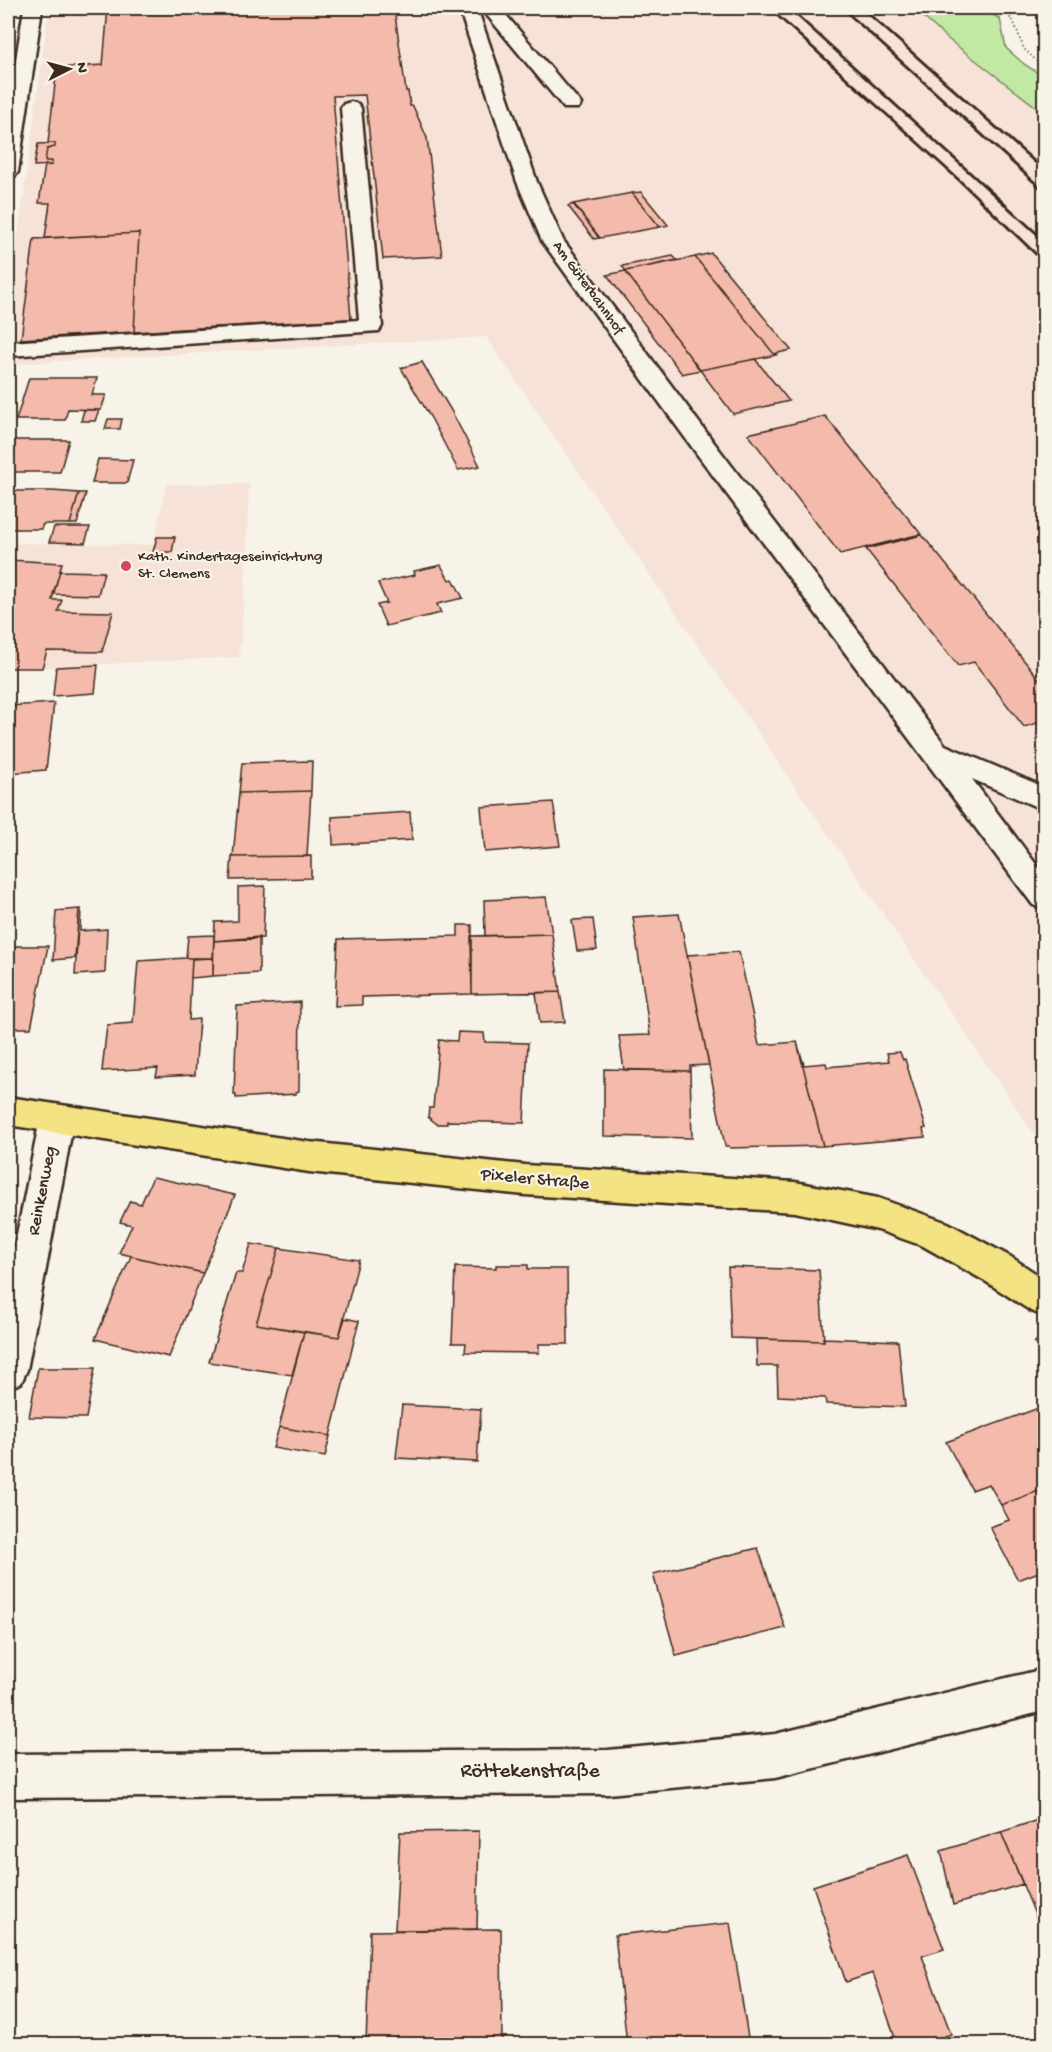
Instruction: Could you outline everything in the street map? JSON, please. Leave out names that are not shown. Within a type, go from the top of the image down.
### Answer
[{"type":"main road","name":"Pixeler Straße","points":[[8,1110],[309,1157],[525,1180],[795,1197],[878,1214],[935,1234],[998,1269],[1044,1299]]},
{"type":"street","points":[[8,172],[33,8]]},
{"type":"street","name":"Am Güterbahnhof","points":[[468,8],[527,182],[553,241],[706,449],[1044,897]]},
{"type":"street","points":[[492,10],[571,104]]},
{"type":"street","points":[[8,349],[371,326],[351,108]]},
{"type":"street","points":[[936,752],[1044,799]]},
{"type":"street","name":"Reinkenweg","points":[[8,1370],[57,1119]]},
{"type":"street","name":"Röttekenstraße","points":[[8,1776],[608,1772],[775,1756],[1044,1690]]},
{"type":"path","points":[[997,8],[1013,20],[1024,49],[1044,68]]},
{"type":"shaded area","points":[[49,8],[913,8],[948,39],[1044,113],[1044,1148],[486,337],[8,364],[8,310]]},
{"type":"shaded area","name":"Kath. Kindertageseinrichtung St. Clemens","points":[[167,484],[249,484],[245,586],[239,657],[8,669],[8,543],[153,545]]},
{"type":"green space","points":[[913,8],[982,8],[1000,19],[1006,48],[1044,77],[1044,113],[948,39]]},
{"type":"building","points":[[108,8],[394,8],[406,91],[408,91],[410,106],[413,106],[427,138],[442,256],[383,259],[365,95],[333,96],[351,319],[134,332],[139,233],[45,238],[50,203],[39,203],[45,165],[52,165],[52,161],[45,161],[47,149],[55,147],[55,143],[48,143],[57,68],[103,65]]},
{"type":"building","points":[[55,143],[55,147],[47,149],[45,161],[52,161],[52,165],[34,166],[38,144]]},
{"type":"building","points":[[641,192],[668,225],[660,227],[632,193]]},
{"type":"building","points":[[632,193],[660,227],[600,238],[573,204]]},
{"type":"building","points":[[574,204],[599,238],[594,239],[568,206]]},
{"type":"building","points":[[139,233],[134,332],[21,339],[34,239]]},
{"type":"building","points":[[711,253],[791,350],[774,354],[695,257]]},
{"type":"building","points":[[673,256],[677,260],[626,271],[622,266]]},
{"type":"building","points":[[695,257],[776,355],[700,370],[625,271]]},
{"type":"building","points":[[625,271],[700,370],[682,374],[607,275]]},
{"type":"building","points":[[755,359],[789,401],[733,414],[700,370]]},
{"type":"building","points":[[422,362],[452,412],[480,466],[458,470],[401,368]]},
{"type":"building","points":[[29,378],[97,378],[92,395],[106,395],[101,410],[68,409],[65,420],[16,420]]},
{"type":"building","points":[[84,410],[99,410],[95,421],[81,421]]},
{"type":"building","points":[[825,416],[921,534],[840,554],[748,434]]},
{"type":"building","points":[[108,419],[122,419],[120,429],[105,429]]},
{"type":"building","points":[[8,440],[69,440],[60,472],[8,472]]},
{"type":"building","points":[[98,459],[133,460],[127,483],[92,483]]},
{"type":"building","points":[[8,491],[79,493],[70,524],[43,524],[41,529],[8,529]]},
{"type":"building","points":[[79,493],[86,493],[77,524],[70,524]]},
{"type":"building","points":[[54,527],[90,527],[85,543],[49,542]]},
{"type":"building","points":[[922,535],[1044,685],[1044,721],[1024,727],[974,662],[958,666],[866,549]]},
{"type":"building","points":[[157,537],[175,537],[172,552],[153,552]]},
{"type":"building","points":[[8,560],[62,563],[52,600],[62,600],[58,611],[113,612],[102,652],[47,651],[42,668],[8,668]]},
{"type":"building","points":[[441,565],[449,580],[453,579],[463,598],[437,604],[441,613],[386,626],[377,605],[387,603],[378,583],[415,575],[414,571]]},
{"type":"building","points":[[60,571],[104,572],[98,595],[53,594]]},
{"type":"building","points":[[98,665],[95,693],[53,696],[56,667]]},
{"type":"building","points":[[54,703],[46,770],[8,773],[8,706]]},
{"type":"building","points":[[312,761],[311,791],[239,793],[242,763]]},
{"type":"building","points":[[311,791],[307,856],[233,857],[239,793]]},
{"type":"building","points":[[553,802],[560,846],[485,852],[481,807]]},
{"type":"building","points":[[410,812],[412,840],[333,845],[332,817]]},
{"type":"building","points":[[311,856],[311,878],[230,880],[232,857]]},
{"type":"building","points":[[265,886],[263,938],[214,941],[215,922],[238,921],[238,887]]},
{"type":"building","points":[[546,897],[552,934],[485,936],[484,900]]},
{"type":"building","points":[[79,909],[75,958],[53,960],[56,911]]},
{"type":"building","points":[[79,909],[81,909],[80,931],[107,929],[105,973],[75,975]]},
{"type":"building","points":[[679,914],[709,1065],[690,1066],[690,1071],[624,1070],[619,1036],[650,1035],[633,917]]},
{"type":"building","points":[[593,919],[597,950],[577,951],[572,920]]},
{"type":"building","points":[[458,925],[472,925],[472,994],[362,997],[362,1005],[335,1006],[338,939],[458,936]]},
{"type":"building","points":[[552,934],[560,992],[472,994],[471,936]]},
{"type":"building","points":[[214,935],[213,958],[186,958],[188,936]]},
{"type":"building","points":[[259,937],[259,973],[213,976],[214,941]]},
{"type":"building","points":[[8,946],[48,946],[31,1028],[8,1028]]},
{"type":"building","points":[[739,952],[759,1045],[797,1042],[823,1146],[730,1148],[725,1146],[687,955]]},
{"type":"building","points":[[192,958],[189,1020],[199,1019],[195,1075],[156,1077],[158,1068],[102,1071],[107,1025],[133,1023],[138,961]]},
{"type":"building","points":[[213,958],[213,976],[191,978],[192,959]]},
{"type":"building","points":[[560,992],[565,1022],[540,1023],[536,993]]},
{"type":"building","points":[[300,1002],[299,1091],[296,1094],[236,1098],[234,1095],[237,1006]]},
{"type":"building","points":[[458,1032],[484,1033],[485,1042],[528,1043],[524,1123],[447,1121],[447,1124],[437,1124],[428,1117],[429,1108],[433,1108],[439,1040],[457,1041]]},
{"type":"building","points":[[797,1042],[804,1065],[826,1063],[827,1067],[889,1061],[887,1053],[900,1052],[903,1060],[905,1059],[926,1128],[923,1129],[925,1137],[823,1146]]},
{"type":"building","points":[[604,1069],[690,1071],[692,1138],[604,1136]]},
{"type":"building","points":[[153,1177],[235,1195],[203,1273],[119,1253],[132,1225],[120,1222],[130,1201],[141,1204]]},
{"type":"building","points":[[251,1244],[279,1248],[256,1324],[304,1332],[292,1375],[209,1362],[236,1273],[242,1273]]},
{"type":"building","points":[[279,1248],[359,1260],[339,1337],[256,1324]]},
{"type":"building","points":[[131,1256],[203,1273],[169,1357],[95,1339]]},
{"type":"building","points":[[496,1265],[528,1265],[528,1269],[567,1269],[568,1344],[539,1344],[539,1353],[465,1352],[466,1343],[452,1343],[455,1267],[496,1268]]},
{"type":"building","points":[[728,1267],[819,1270],[824,1341],[731,1338]]},
{"type":"building","points":[[345,1318],[359,1321],[330,1436],[279,1427],[304,1332],[339,1337]]},
{"type":"building","points":[[823,1338],[898,1341],[905,1407],[826,1404],[825,1398],[778,1396],[777,1366],[757,1366],[756,1339],[824,1341]]},
{"type":"building","points":[[38,1368],[95,1368],[86,1418],[29,1417]]},
{"type":"building","points":[[402,1405],[481,1409],[477,1462],[396,1458]]},
{"type":"building","points":[[1044,1406],[1044,1489],[1001,1505],[989,1484],[972,1490],[946,1442]]},
{"type":"building","points":[[279,1427],[330,1436],[325,1457],[273,1448]]},
{"type":"building","points":[[1044,1489],[1044,1570],[1018,1580],[990,1527],[1009,1520],[1001,1505]]},
{"type":"building","points":[[758,1548],[785,1628],[676,1656],[653,1574]]},
{"type":"building","points":[[1044,1818],[1044,1936],[1001,1832]]},
{"type":"building","points":[[479,1831],[477,1929],[395,1930],[400,1832]]},
{"type":"building","points":[[1001,1832],[1023,1884],[953,1905],[941,1851]]},
{"type":"building","points":[[908,1855],[944,1949],[922,1956],[951,2034],[922,2044],[897,2044],[873,1973],[846,1982],[813,1886]]},
{"type":"building","points":[[730,1923],[749,2044],[627,2044],[615,1935]]},
{"type":"building","points":[[501,1929],[502,2044],[366,2044],[370,1931]]},
{"type":"railway","points":[[769,8],[960,181],[1044,262]]},
{"type":"railway","points":[[789,8],[1044,240]]},
{"type":"railway","points":[[842,8],[1044,191]]},
{"type":"railway","points":[[862,8],[1044,170]]},
{"type":"place","name":"Kath. Kindertageseinrichtung St. Clemens","points":[[126,566]]}]
